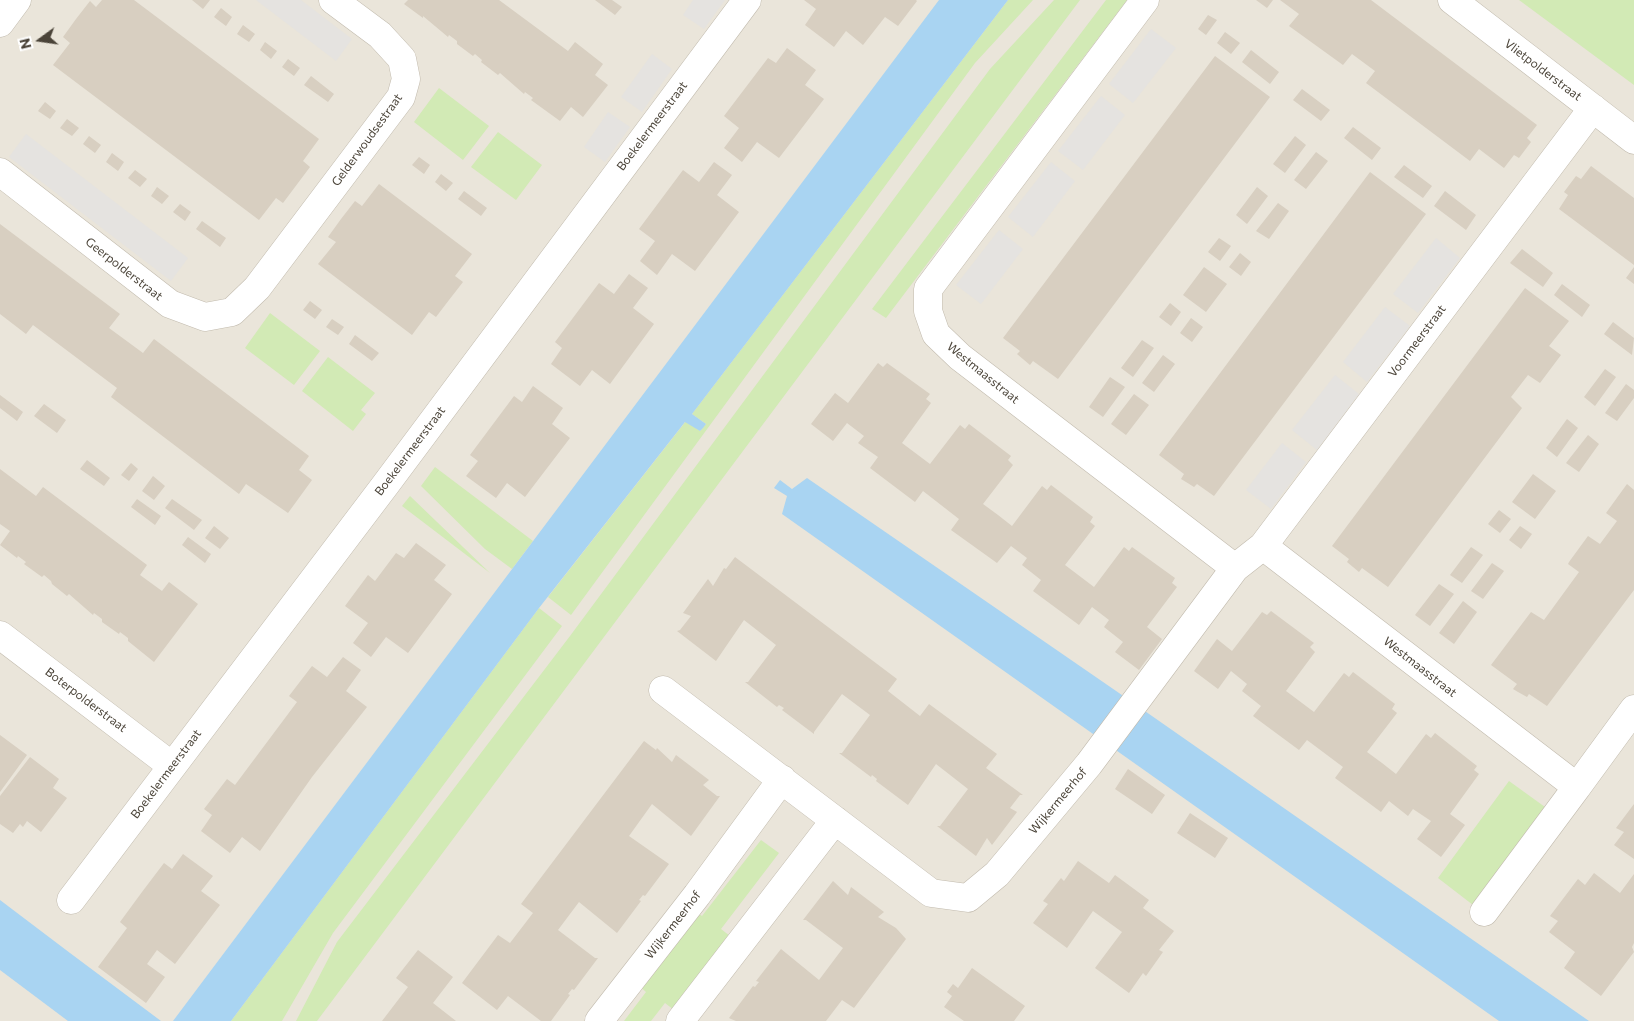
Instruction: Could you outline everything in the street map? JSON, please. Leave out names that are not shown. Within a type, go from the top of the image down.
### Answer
[{"type":"street","points":[[0,23],[17,0]]},
{"type":"street","name":"Gelderwoudsestraat","points":[[329,193],[401,97],[406,79],[402,59],[380,36],[333,0]]},
{"type":"street","name":"Boekelermeerstraat","points":[[71,900],[386,484],[747,0]]},
{"type":"street","name":"Westmaasstraat","points":[[1145,0],[928,289],[928,311],[936,334],[960,357],[1235,568]]},
{"type":"street","name":"Vlietpolderstraat","points":[[1452,0],[1634,140]]},
{"type":"street","name":"Voormeerstraat","points":[[1235,568],[1263,546],[1593,108]]},
{"type":"street","name":"Geerpolderstraat","points":[[0,172],[170,304],[205,317],[232,312],[257,288],[329,193]]},
{"type":"street","name":"Westmaasstraat","points":[[1263,546],[1577,787]]},
{"type":"street","name":"Wijkermeerhof","points":[[663,690],[932,894],[968,898],[997,874],[1089,764],[1235,568]]},
{"type":"street","name":"Boterpolderstraat","points":[[0,635],[172,766]]},
{"type":"street","points":[[1484,912],[1634,709]]},
{"type":"street","name":"Wijkermeerhof","points":[[599,1021],[782,779]]},
{"type":"street","points":[[680,1021],[835,820]]},
{"type":"shaded area","points":[[0,0],[1634,0],[1634,1021],[0,1021]]},
{"type":"shaded area","points":[[256,0],[301,0],[352,39],[336,61]]},
{"type":"shaded area","points":[[693,0],[725,0],[704,29],[683,15]]},
{"type":"shaded area","points":[[1151,29],[1176,48],[1133,103],[1109,84]]},
{"type":"shaded area","points":[[652,54],[672,69],[642,112],[621,97]]},
{"type":"shaded area","points":[[1101,96],[1125,115],[1083,170],[1058,151]]},
{"type":"shaded area","points":[[608,112],[630,127],[605,162],[584,147]]},
{"type":"shaded area","points":[[26,134],[188,258],[171,281],[9,157]]},
{"type":"shaded area","points":[[1051,162],[1075,181],[1033,237],[1008,217]]},
{"type":"shaded area","points":[[999,230],[1023,249],[981,304],[956,285]]},
{"type":"shaded area","points":[[1436,238],[1460,258],[1418,313],[1393,294]]},
{"type":"shaded area","points":[[1385,307],[1410,326],[1367,382],[1343,362]]},
{"type":"shaded area","points":[[1335,375],[1359,394],[1317,450],[1292,430]]},
{"type":"shaded area","points":[[1282,443],[1306,462],[1271,509],[1246,490]]},
{"type":"green space","points":[[1008,0],[1033,0],[975,63],[571,615],[548,597],[686,421],[700,431],[706,424],[692,414]]},
{"type":"green space","points":[[1054,0],[1080,0],[317,1021],[296,1021],[337,942],[570,636],[990,69]]},
{"type":"green space","points":[[1106,0],[1127,0],[886,318],[872,309]]},
{"type":"green space","points":[[1519,0],[1634,0],[1634,85]]},
{"type":"green space","points":[[439,88],[489,126],[463,160],[414,122]]},
{"type":"green space","points":[[498,132],[542,165],[516,200],[471,167]]},
{"type":"green space","points":[[270,313],[320,351],[294,385],[245,348]]},
{"type":"green space","points":[[328,357],[375,393],[361,410],[366,414],[353,431],[302,391]]},
{"type":"green space","points":[[435,467],[533,541],[512,569],[485,549],[421,486]]},
{"type":"green space","points":[[410,496],[490,573],[402,506]]},
{"type":"green space","points":[[539,608],[562,626],[333,933],[282,1021],[231,1021]]},
{"type":"green space","points":[[1509,781],[1545,807],[1473,905],[1438,878]]},
{"type":"green space","points":[[761,840],[779,853],[721,929],[730,936],[674,1010],[665,1003],[651,1021],[624,1021],[646,992],[637,984],[694,910],[702,916]]},
{"type":"water","points":[[939,0],[1008,0],[692,414],[706,424],[703,428],[700,431],[685,422],[539,608],[231,1021],[173,1021]]},
{"type":"water","points":[[807,478],[1589,1021],[1499,1021],[782,514],[787,496],[774,488],[780,480],[792,489]]},
{"type":"water","points":[[0,900],[161,1021],[68,1021],[0,970]]},
{"type":"building","points":[[102,0],[134,0],[319,139],[303,161],[310,167],[283,203],[276,198],[259,220],[53,65],[70,43],[63,37],[76,19],[90,1],[96,7]]},
{"type":"building","points":[[192,0],[210,0],[203,9]]},
{"type":"building","points":[[408,0],[499,0],[568,51],[575,42],[603,64],[595,75],[608,85],[583,117],[571,107],[560,121],[531,100],[533,98],[525,92],[524,94],[500,73],[498,75],[481,62],[482,60],[475,54],[473,56],[457,44],[457,41],[449,35],[448,37],[423,16],[423,18],[404,4]]},
{"type":"building","points":[[595,0],[612,0],[622,7],[615,15]]},
{"type":"building","points":[[804,0],[917,1],[898,26],[885,17],[863,45],[846,31],[834,47],[805,25],[816,9]]},
{"type":"building","points":[[1256,0],[1273,0],[1267,8]]},
{"type":"building","points":[[1280,0],[1371,0],[1537,125],[1527,138],[1531,142],[1519,158],[1514,155],[1504,168],[1479,149],[1470,161],[1366,83],[1375,71],[1352,54],[1343,65],[1289,26],[1299,14]]},
{"type":"building","points":[[221,8],[232,17],[226,26],[214,17]]},
{"type":"building","points":[[1208,15],[1217,20],[1206,35],[1198,29]]},
{"type":"building","points":[[243,25],[255,34],[249,42],[237,34]]},
{"type":"building","points":[[1225,32],[1240,43],[1231,54],[1217,43]]},
{"type":"building","points":[[265,42],[277,51],[271,59],[260,50]]},
{"type":"building","points":[[787,48],[816,70],[805,85],[824,99],[779,158],[757,142],[742,162],[724,148],[739,128],[724,116],[768,58],[776,63]]},
{"type":"building","points":[[1251,50],[1279,72],[1270,84],[1242,62]]},
{"type":"building","points":[[1215,56],[1270,97],[1058,379],[1033,361],[1030,365],[1017,354],[1020,351],[1003,338]]},
{"type":"building","points":[[288,59],[300,68],[294,76],[282,67]]},
{"type":"building","points":[[311,76],[334,94],[328,102],[304,85]]},
{"type":"building","points":[[1302,89],[1330,110],[1321,121],[1293,100]]},
{"type":"building","points":[[45,102],[56,111],[50,119],[38,111]]},
{"type":"building","points":[[67,119],[79,128],[72,136],[60,128]]},
{"type":"building","points":[[1353,127],[1381,148],[1372,160],[1344,138]]},
{"type":"building","points":[[89,136],[101,145],[95,153],[83,144]]},
{"type":"building","points":[[1295,136],[1306,145],[1285,173],[1273,164]]},
{"type":"building","points":[[1316,152],[1328,161],[1306,189],[1294,180]]},
{"type":"building","points":[[112,153],[124,162],[118,171],[106,162]]},
{"type":"building","points":[[419,157],[430,165],[424,174],[412,165]]},
{"type":"building","points":[[714,162],[732,175],[717,195],[739,212],[695,271],[672,254],[657,275],[640,261],[655,241],[639,229],[683,170],[699,182]]},
{"type":"building","points":[[1404,165],[1432,186],[1423,198],[1394,177]]},
{"type":"building","points":[[1591,166],[1634,198],[1634,265],[1559,209],[1568,195],[1564,192],[1576,176],[1581,179]]},
{"type":"building","points":[[135,170],[147,179],[140,187],[128,178]]},
{"type":"building","points":[[1370,172],[1426,214],[1214,496],[1197,484],[1194,487],[1181,479],[1184,474],[1159,455]]},
{"type":"building","points":[[441,174],[453,183],[446,191],[435,182]]},
{"type":"building","points":[[379,184],[472,254],[455,276],[463,282],[436,317],[429,312],[412,335],[318,264],[336,242],[328,237],[341,219],[355,201],[362,206]]},
{"type":"building","points":[[157,187],[169,196],[162,204],[151,196]]},
{"type":"building","points":[[1257,187],[1268,196],[1247,224],[1236,215]]},
{"type":"building","points":[[464,191],[487,208],[481,216],[458,199]]},
{"type":"building","points":[[1445,191],[1476,215],[1466,230],[1434,206]]},
{"type":"building","points":[[1278,203],[1289,211],[1269,239],[1256,231]]},
{"type":"building","points":[[180,204],[191,212],[185,221],[173,212]]},
{"type":"building","points":[[202,221],[226,238],[220,247],[196,229]]},
{"type":"building","points":[[0,224],[120,314],[109,328],[143,353],[154,339],[309,456],[299,470],[312,480],[288,513],[246,484],[239,494],[111,397],[117,388],[33,325],[26,334],[0,314]]},
{"type":"building","points":[[1219,238],[1231,246],[1220,261],[1208,252]]},
{"type":"building","points":[[1522,249],[1553,273],[1543,287],[1510,263]]},
{"type":"building","points":[[1240,253],[1251,262],[1241,276],[1229,267]]},
{"type":"building","points":[[1204,267],[1227,284],[1206,312],[1183,295]]},
{"type":"building","points":[[1634,267],[1634,284],[1626,278]]},
{"type":"building","points":[[629,274],[648,288],[633,308],[654,324],[610,384],[592,370],[580,386],[551,364],[562,348],[555,342],[599,283],[614,294]]},
{"type":"building","points":[[1562,284],[1590,305],[1582,317],[1554,295]]},
{"type":"building","points":[[1525,288],[1569,321],[1549,346],[1561,355],[1540,383],[1528,375],[1511,397],[1522,408],[1388,587],[1362,568],[1359,572],[1347,562],[1349,559],[1332,546]]},
{"type":"building","points":[[310,301],[322,310],[315,319],[303,310]]},
{"type":"building","points":[[1170,303],[1181,312],[1171,326],[1159,317]]},
{"type":"building","points":[[1191,318],[1203,327],[1192,342],[1180,333]]},
{"type":"building","points":[[332,319],[344,327],[338,335],[326,327]]},
{"type":"building","points":[[1613,322],[1634,338],[1632,355],[1604,334]]},
{"type":"building","points":[[355,335],[379,353],[372,361],[349,344]]},
{"type":"building","points":[[1142,340],[1154,348],[1133,377],[1121,368]]},
{"type":"building","points":[[1163,355],[1175,364],[1154,392],[1142,383]]},
{"type":"building","points":[[878,363],[883,367],[887,363],[930,394],[926,399],[931,403],[902,443],[930,464],[960,425],[965,429],[969,424],[1011,456],[1008,460],[1013,465],[983,504],[1012,526],[1042,486],[1047,490],[1051,485],[1093,517],[1090,522],[1095,526],[1065,565],[1094,587],[1124,547],[1129,551],[1132,547],[1175,578],[1172,583],[1177,587],[1147,627],[1162,639],[1139,670],[1115,652],[1123,642],[1104,627],[1109,620],[1092,607],[1079,625],[1033,591],[1041,580],[1022,565],[1027,558],[1011,546],[997,563],[951,530],[959,519],[923,491],[915,502],[870,468],[878,457],[858,443],[864,436],[847,423],[833,441],[811,424],[835,393],[848,403]]},
{"type":"building","points":[[1605,369],[1616,377],[1595,406],[1584,397]]},
{"type":"building","points":[[1110,377],[1125,387],[1103,417],[1089,407]]},
{"type":"building","points":[[1626,384],[1634,390],[1634,398],[1617,421],[1605,413]]},
{"type":"building","points":[[533,386],[563,408],[552,424],[570,438],[525,497],[507,483],[496,498],[466,476],[478,461],[470,455],[514,396],[522,402]]},
{"type":"building","points":[[1134,394],[1149,405],[1126,435],[1111,424]]},
{"type":"building","points":[[0,395],[23,412],[17,421],[0,408]]},
{"type":"building","points":[[44,404],[66,420],[57,433],[34,416]]},
{"type":"building","points":[[1567,419],[1578,428],[1557,457],[1546,448]]},
{"type":"building","points":[[1588,435],[1599,444],[1579,472],[1566,463]]},
{"type":"building","points":[[87,460],[110,478],[104,486],[80,469]]},
{"type":"building","points":[[131,463],[138,469],[129,481],[121,475]]},
{"type":"building","points":[[0,469],[36,496],[43,487],[147,565],[140,575],[162,591],[169,582],[198,604],[154,662],[128,641],[128,638],[102,622],[102,619],[94,613],[93,615],[69,594],[67,596],[44,575],[42,577],[24,564],[26,562],[18,556],[17,558],[0,545],[10,531],[0,524]]},
{"type":"building","points":[[1533,474],[1556,491],[1535,519],[1512,502]]},
{"type":"building","points":[[153,476],[165,486],[154,500],[142,491]]},
{"type":"building","points":[[1627,484],[1634,490],[1634,590],[1547,706],[1529,694],[1527,697],[1513,689],[1517,684],[1491,665],[1531,612],[1544,620],[1579,572],[1568,564],[1588,536],[1600,544],[1617,521],[1606,513]]},
{"type":"building","points":[[137,499],[161,516],[155,525],[131,507]]},
{"type":"building","points":[[172,499],[202,520],[194,530],[165,508]]},
{"type":"building","points":[[1499,510],[1511,519],[1500,533],[1488,524]]},
{"type":"building","points":[[214,526],[229,538],[220,549],[205,538]]},
{"type":"building","points":[[1520,526],[1532,534],[1521,549],[1509,540]]},
{"type":"building","points":[[188,537],[211,554],[205,563],[182,545]]},
{"type":"building","points":[[416,543],[446,565],[434,580],[452,594],[408,653],[386,637],[371,657],[353,643],[368,623],[345,606],[368,575],[375,581],[396,553],[404,558]]},
{"type":"building","points":[[1471,547],[1483,555],[1462,583],[1450,575]]},
{"type":"building","points":[[735,557],[897,679],[888,691],[920,716],[929,704],[997,754],[986,768],[1023,795],[1020,795],[1010,808],[1017,812],[992,845],[987,838],[976,856],[937,826],[940,826],[968,789],[936,764],[908,805],[876,781],[877,779],[872,775],[871,777],[839,753],[842,753],[870,715],[842,694],[814,734],[782,710],[784,708],[779,705],[777,707],[745,682],[748,682],[776,645],[744,620],[716,661],[677,631],[680,630],[691,616],[683,613],[708,579],[713,586],[724,568],[726,569]]},
{"type":"building","points":[[1492,563],[1504,571],[1483,599],[1471,591]]},
{"type":"building","points":[[1439,584],[1454,594],[1430,626],[1415,615]]},
{"type":"building","points":[[1463,601],[1477,612],[1454,644],[1439,633]]},
{"type":"building","points":[[1271,611],[1314,643],[1310,647],[1315,652],[1286,691],[1314,712],[1344,673],[1349,677],[1353,672],[1395,704],[1392,709],[1397,713],[1367,752],[1396,774],[1426,734],[1431,738],[1435,733],[1477,766],[1474,770],[1479,774],[1450,814],[1465,825],[1441,857],[1417,839],[1431,821],[1413,809],[1408,816],[1389,801],[1381,812],[1335,778],[1343,767],[1307,740],[1299,750],[1253,716],[1261,706],[1242,691],[1247,684],[1231,671],[1218,689],[1194,671],[1217,639],[1232,651],[1262,612],[1267,615]]},
{"type":"building","points":[[343,657],[361,670],[346,691],[367,707],[312,777],[260,851],[242,837],[230,853],[201,831],[212,815],[204,809],[227,779],[235,785],[297,702],[289,696],[312,666],[327,677]]},
{"type":"building","points":[[0,735],[27,755],[0,792]]},
{"type":"building","points":[[644,741],[656,750],[657,748],[672,762],[676,755],[709,780],[703,785],[717,796],[720,796],[691,836],[652,804],[629,836],[669,864],[645,896],[643,895],[639,900],[641,901],[617,933],[579,902],[558,930],[595,958],[598,958],[574,990],[572,989],[568,994],[570,995],[551,1021],[541,1021],[508,996],[497,1010],[462,983],[498,935],[510,943],[533,913],[521,904]]},
{"type":"building","points":[[30,757],[59,779],[53,788],[67,798],[41,832],[27,821],[23,827],[20,824],[13,833],[0,824],[0,796]]},
{"type":"building","points":[[1128,769],[1165,795],[1152,814],[1115,789]]},
{"type":"building","points":[[1634,804],[1634,859],[1614,845],[1624,832],[1616,828]]},
{"type":"building","points":[[1190,813],[1228,838],[1215,858],[1177,833]]},
{"type":"building","points":[[183,854],[213,876],[201,891],[220,905],[175,964],[157,950],[147,964],[165,977],[146,1003],[98,967],[127,928],[120,922],[142,892],[164,863],[172,869]]},
{"type":"building","points":[[1078,861],[1109,883],[1115,875],[1149,900],[1143,908],[1174,931],[1159,950],[1163,952],[1146,976],[1143,973],[1129,993],[1095,968],[1122,932],[1093,911],[1067,948],[1033,923],[1048,904],[1043,901],[1061,878],[1064,881]]},
{"type":"building","points":[[1594,873],[1620,893],[1634,874],[1634,943],[1632,947],[1634,952],[1601,996],[1564,968],[1575,952],[1549,932],[1558,921],[1550,916],[1578,879],[1585,885]]},
{"type":"building","points":[[833,881],[848,895],[851,887],[884,912],[878,917],[896,928],[906,939],[854,1008],[842,1000],[826,1021],[736,1021],[729,1018],[753,986],[755,987],[759,982],[756,981],[781,949],[819,980],[843,948],[806,920],[803,920]]},
{"type":"building","points":[[418,950],[453,977],[433,1003],[456,1021],[382,1021],[408,987],[396,978]]},
{"type":"building","points":[[972,968],[1025,1006],[1014,1021],[964,1021],[944,1007],[952,996],[947,992],[953,984],[958,988]]}]
